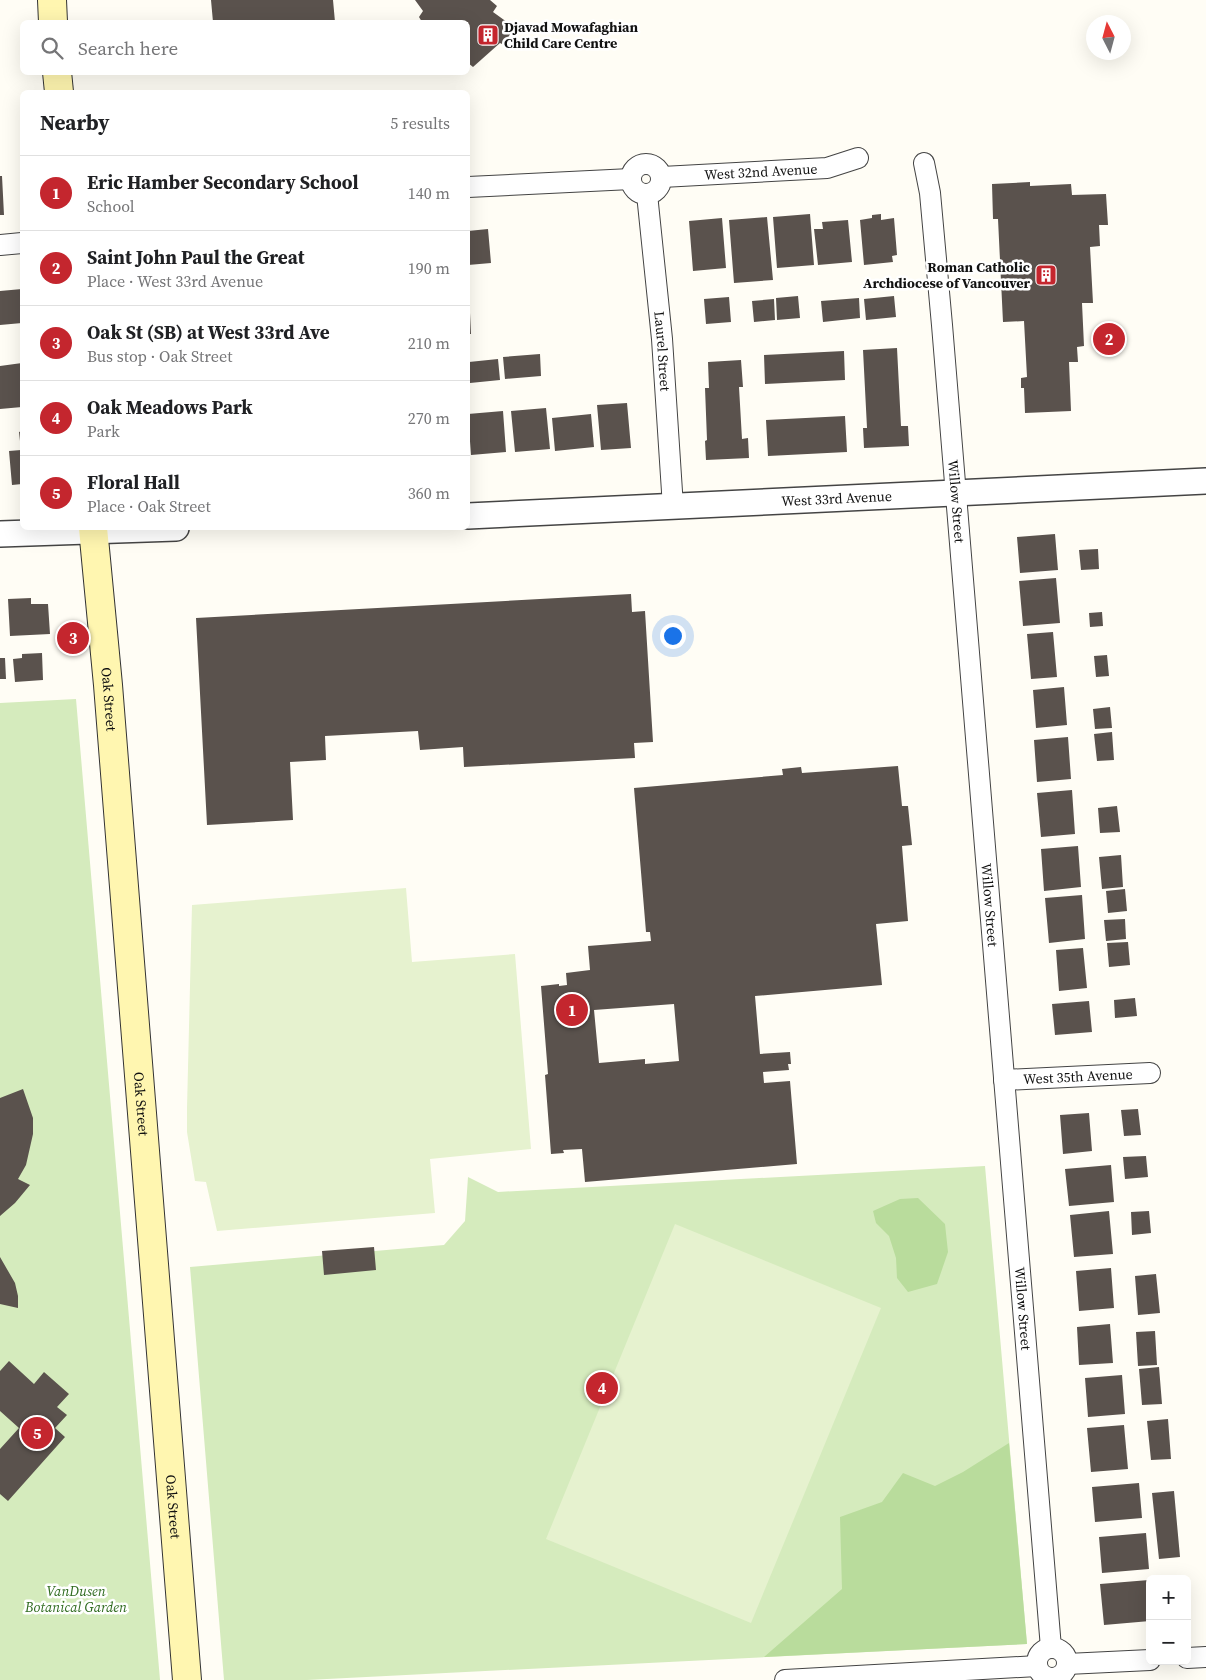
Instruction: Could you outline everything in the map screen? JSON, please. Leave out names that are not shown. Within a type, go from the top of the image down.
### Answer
[{"type":"main road","points":[[52,0],[54,20]]},
{"type":"main road","points":[[57,75],[59,90]]},
{"type":"main road","name":"Oak Street","points":[[93,530],[108,685],[187,1680]]},
{"type":"street","name":"West 32nd Avenue","points":[[662,177],[827,168],[858,158]]},
{"type":"street","name":"Willow Street","points":[[924,163],[930,194],[956,494],[1051,1648]]},
{"type":"street","points":[[644,164],[654,166],[662,177],[659,187],[647,194],[637,191],[631,179],[635,168],[644,164]]},
{"type":"street","points":[[470,187],[631,179]]},
{"type":"street","name":"Laurel Street","points":[[647,194],[662,339],[673,507]]},
{"type":"street","points":[[0,245],[20,243]]},
{"type":"street","name":"West 33rd Avenue","points":[[470,516],[1206,481]]},
{"type":"street","points":[[0,534],[62,530]]},
{"type":"street","name":"West 35th Avenue","points":[[1004,1080],[1150,1073]]},
{"type":"street","points":[[1051,1648],[1063,1652],[1067,1664],[1063,1674],[1054,1680],[1042,1676],[1036,1666],[1040,1654],[1045,1649],[1051,1648]]},
{"type":"street","points":[[1191,1658],[1206,1657]]},
{"type":"street","points":[[1067,1664],[1146,1660]]},
{"type":"street","points":[[785,1680],[1036,1666]]},
{"type":"green space","name":"VanDusen Botanical Garden","points":[[76,699],[160,1680],[0,1680],[0,703]]},
{"type":"green space","points":[[406,888],[412,962],[515,954],[531,1149],[430,1159],[435,1213],[217,1231],[206,1182],[195,1181],[187,1132],[192,905]]},
{"type":"green space","points":[[985,1166],[1027,1644],[307,1680],[224,1680],[190,1267],[444,1245],[465,1221],[468,1177],[498,1192]]},
{"type":"green space","points":[[918,1198],[945,1224],[948,1252],[937,1284],[908,1292],[897,1278],[896,1258],[889,1236],[876,1223],[873,1211],[900,1199]]},
{"type":"green space","points":[[675,1224],[881,1308],[751,1623],[546,1539]]},
{"type":"green space","points":[[1009,1443],[1027,1644],[764,1657],[842,1589],[840,1517],[882,1502],[903,1473],[935,1486],[963,1472]]},
{"type":"building","points":[[211,0],[333,0],[335,20],[213,20]]},
{"type":"building","name":"Djavad Mowafaghian Child Care Centre","points":[[415,0],[490,0],[497,6],[493,12],[514,27],[504,45],[500,43],[473,67],[470,65],[470,20],[421,20],[419,17],[423,11]]},
{"type":"building","points":[[0,176],[2,176],[4,215],[0,215]]},
{"type":"building","name":"Roman Catholic Archdiocese of Vancouver","points":[[1030,182],[1030,186],[1071,184],[1072,195],[1106,194],[1108,225],[1099,225],[1100,246],[1090,247],[1093,303],[1082,303],[1084,346],[1077,347],[1078,362],[1069,362],[1071,411],[1025,413],[1024,388],[1021,388],[1021,378],[1027,377],[1024,321],[1003,322],[998,219],[993,219],[992,184]]},
{"type":"building","points":[[810,214],[814,265],[777,268],[773,217]]},
{"type":"building","points":[[881,214],[881,220],[894,218],[897,255],[892,256],[893,262],[864,265],[860,220],[872,218],[872,215]]},
{"type":"building","points":[[767,217],[773,280],[734,283],[729,220]]},
{"type":"building","points":[[722,218],[726,268],[693,271],[689,221]]},
{"type":"building","points":[[848,220],[852,262],[818,265],[814,229],[823,229],[822,222]]},
{"type":"building","points":[[488,229],[491,263],[470,265],[470,231]]},
{"type":"building","points":[[20,289],[20,323],[0,325],[0,291]]},
{"type":"building","points":[[798,296],[800,318],[777,320],[776,298]]},
{"type":"building","points":[[894,296],[896,317],[866,320],[864,299]]},
{"type":"building","points":[[729,297],[731,322],[706,324],[704,299]]},
{"type":"building","points":[[859,298],[860,318],[823,322],[821,301]]},
{"type":"building","points":[[774,299],[775,320],[754,322],[752,301]]},
{"type":"building","points":[[897,348],[901,426],[908,426],[909,446],[864,448],[863,428],[867,428],[863,350]]},
{"type":"building","points":[[844,351],[845,380],[765,384],[764,355]]},
{"type":"building","points":[[540,354],[541,376],[505,379],[503,357]]},
{"type":"building","points":[[498,359],[500,380],[470,383],[470,362]]},
{"type":"building","points":[[741,360],[743,387],[739,387],[742,439],[748,438],[749,458],[706,460],[705,388],[709,388],[708,362]]},
{"type":"building","points":[[20,363],[20,407],[0,409],[0,366]]},
{"type":"building","points":[[627,403],[631,448],[601,450],[597,405]]},
{"type":"building","points":[[546,408],[550,449],[515,452],[511,411]]},
{"type":"building","points":[[503,411],[506,452],[471,455],[470,414]]},
{"type":"building","points":[[591,414],[594,447],[555,451],[552,418]]},
{"type":"building","points":[[845,416],[847,452],[768,456],[766,420]]},
{"type":"building","points":[[20,450],[20,484],[12,485],[9,451]]},
{"type":"building","points":[[1055,534],[1058,570],[1020,573],[1017,537]]},
{"type":"building","points":[[1098,549],[1099,569],[1081,570],[1079,550]]},
{"type":"building","points":[[1056,578],[1060,623],[1023,626],[1019,581]]},
{"type":"building","points":[[631,594],[632,612],[645,611],[653,742],[634,743],[635,758],[464,767],[463,747],[420,750],[418,731],[325,736],[326,760],[290,762],[293,820],[207,825],[196,618]]},
{"type":"building","points":[[31,598],[31,604],[48,604],[50,634],[10,636],[8,599]]},
{"type":"building","points":[[1102,612],[1103,626],[1090,627],[1089,613]]},
{"type":"building","points":[[1053,632],[1057,677],[1031,679],[1027,634]]},
{"type":"building","points":[[42,653],[43,680],[15,682],[13,659],[22,658],[22,654]]},
{"type":"building","points":[[1107,655],[1109,676],[1096,677],[1094,656]]},
{"type":"building","points":[[0,658],[5,658],[6,679],[0,679]]},
{"type":"building","points":[[1064,687],[1067,725],[1036,728],[1033,690]]},
{"type":"building","points":[[1110,707],[1112,728],[1095,729],[1093,709]]},
{"type":"building","points":[[1112,732],[1114,760],[1097,761],[1094,734]]},
{"type":"building","points":[[1068,737],[1071,779],[1037,782],[1034,740]]},
{"type":"building","points":[[898,766],[902,806],[908,806],[912,845],[902,846],[908,921],[876,924],[882,985],[755,996],[760,1054],[790,1052],[791,1064],[788,1064],[789,1070],[763,1072],[764,1083],[790,1081],[797,1164],[585,1182],[582,1149],[563,1150],[564,1153],[551,1154],[545,1075],[548,1074],[541,986],[567,985],[566,973],[590,970],[588,946],[651,941],[650,932],[646,932],[634,788],[783,775],[782,769],[801,767],[802,773]],"holes":[[[674,1004],[679,1061],[645,1064],[645,1059],[599,1063],[594,1010]]]},
{"type":"building","points":[[1072,790],[1075,834],[1041,837],[1037,793]]},
{"type":"building","points":[[1117,806],[1120,832],[1100,833],[1098,808]]},
{"type":"building","points":[[1078,846],[1081,887],[1044,891],[1041,849]]},
{"type":"building","points":[[1121,855],[1123,887],[1102,889],[1099,857]]},
{"type":"building","points":[[1125,889],[1127,911],[1108,913],[1106,891]]},
{"type":"building","points":[[1082,895],[1085,939],[1049,943],[1045,898]]},
{"type":"building","points":[[1125,919],[1126,939],[1106,941],[1104,920]]},
{"type":"building","points":[[1128,942],[1130,965],[1109,967],[1107,943]]},
{"type":"building","points":[[1083,948],[1087,988],[1059,991],[1056,950]]},
{"type":"building","points":[[1135,998],[1137,1016],[1115,1018],[1114,1000]]},
{"type":"building","points":[[1089,1001],[1092,1032],[1055,1035],[1052,1004]]},
{"type":"building","points":[[23,1089],[33,1118],[33,1134],[26,1165],[18,1179],[30,1185],[15,1203],[0,1216],[0,1098]]},
{"type":"building","points":[[1138,1109],[1141,1135],[1124,1136],[1121,1110]]},
{"type":"building","points":[[1089,1113],[1092,1151],[1063,1154],[1060,1115]]},
{"type":"building","points":[[1146,1156],[1148,1177],[1125,1179],[1123,1157]]},
{"type":"building","points":[[1111,1165],[1114,1202],[1069,1206],[1065,1169]]},
{"type":"building","points":[[1109,1211],[1113,1254],[1074,1257],[1070,1215]]},
{"type":"building","points":[[1149,1211],[1151,1233],[1132,1235],[1131,1212]]},
{"type":"building","points":[[374,1247],[376,1270],[324,1275],[322,1251]]},
{"type":"building","points":[[0,1257],[15,1283],[18,1308],[0,1304]]},
{"type":"building","points":[[1111,1268],[1114,1308],[1079,1311],[1076,1271]]},
{"type":"building","points":[[1156,1274],[1160,1313],[1138,1315],[1135,1276]]},
{"type":"building","points":[[1110,1324],[1113,1363],[1079,1365],[1077,1327]]},
{"type":"building","points":[[1155,1331],[1157,1365],[1138,1366],[1136,1332]]},
{"type":"building","points":[[9,1361],[34,1384],[44,1372],[69,1394],[57,1407],[67,1415],[55,1428],[65,1437],[8,1501],[0,1494],[0,1449],[19,1428],[0,1411],[0,1371]]},
{"type":"building","points":[[1159,1367],[1162,1404],[1142,1405],[1139,1369]]},
{"type":"building","points":[[1122,1375],[1125,1414],[1088,1417],[1085,1378]]},
{"type":"building","points":[[1168,1419],[1171,1459],[1151,1460],[1147,1421]]},
{"type":"building","points":[[1124,1425],[1128,1469],[1091,1472],[1087,1428]]},
{"type":"building","points":[[1139,1483],[1142,1518],[1095,1522],[1092,1487]]},
{"type":"building","points":[[1174,1491],[1180,1557],[1159,1559],[1152,1493]]},
{"type":"building","points":[[1146,1533],[1149,1569],[1102,1573],[1099,1537]]},
{"type":"building","points":[[1146,1580],[1146,1621],[1104,1625],[1100,1584]]},
{"type":"place","name":"Djavad Mowafaghian Child Care Centre","points":[[488,35]]},
{"type":"place","name":"Roman Catholic Archdiocese of Vancouver","points":[[1046,275]]},
{"type":"place","name":"Saint John Paul the Great","points":[[1109,339]]},
{"type":"place","name":"Oak St (SB) at West 33rd Ave","points":[[73,638]]},
{"type":"place","name":"Eric Hamber Secondary School","points":[[572,1010]]},
{"type":"place","name":"Oak Meadows Park","points":[[602,1388]]},
{"type":"place","name":"Floral Hall","points":[[37,1433]]}]
